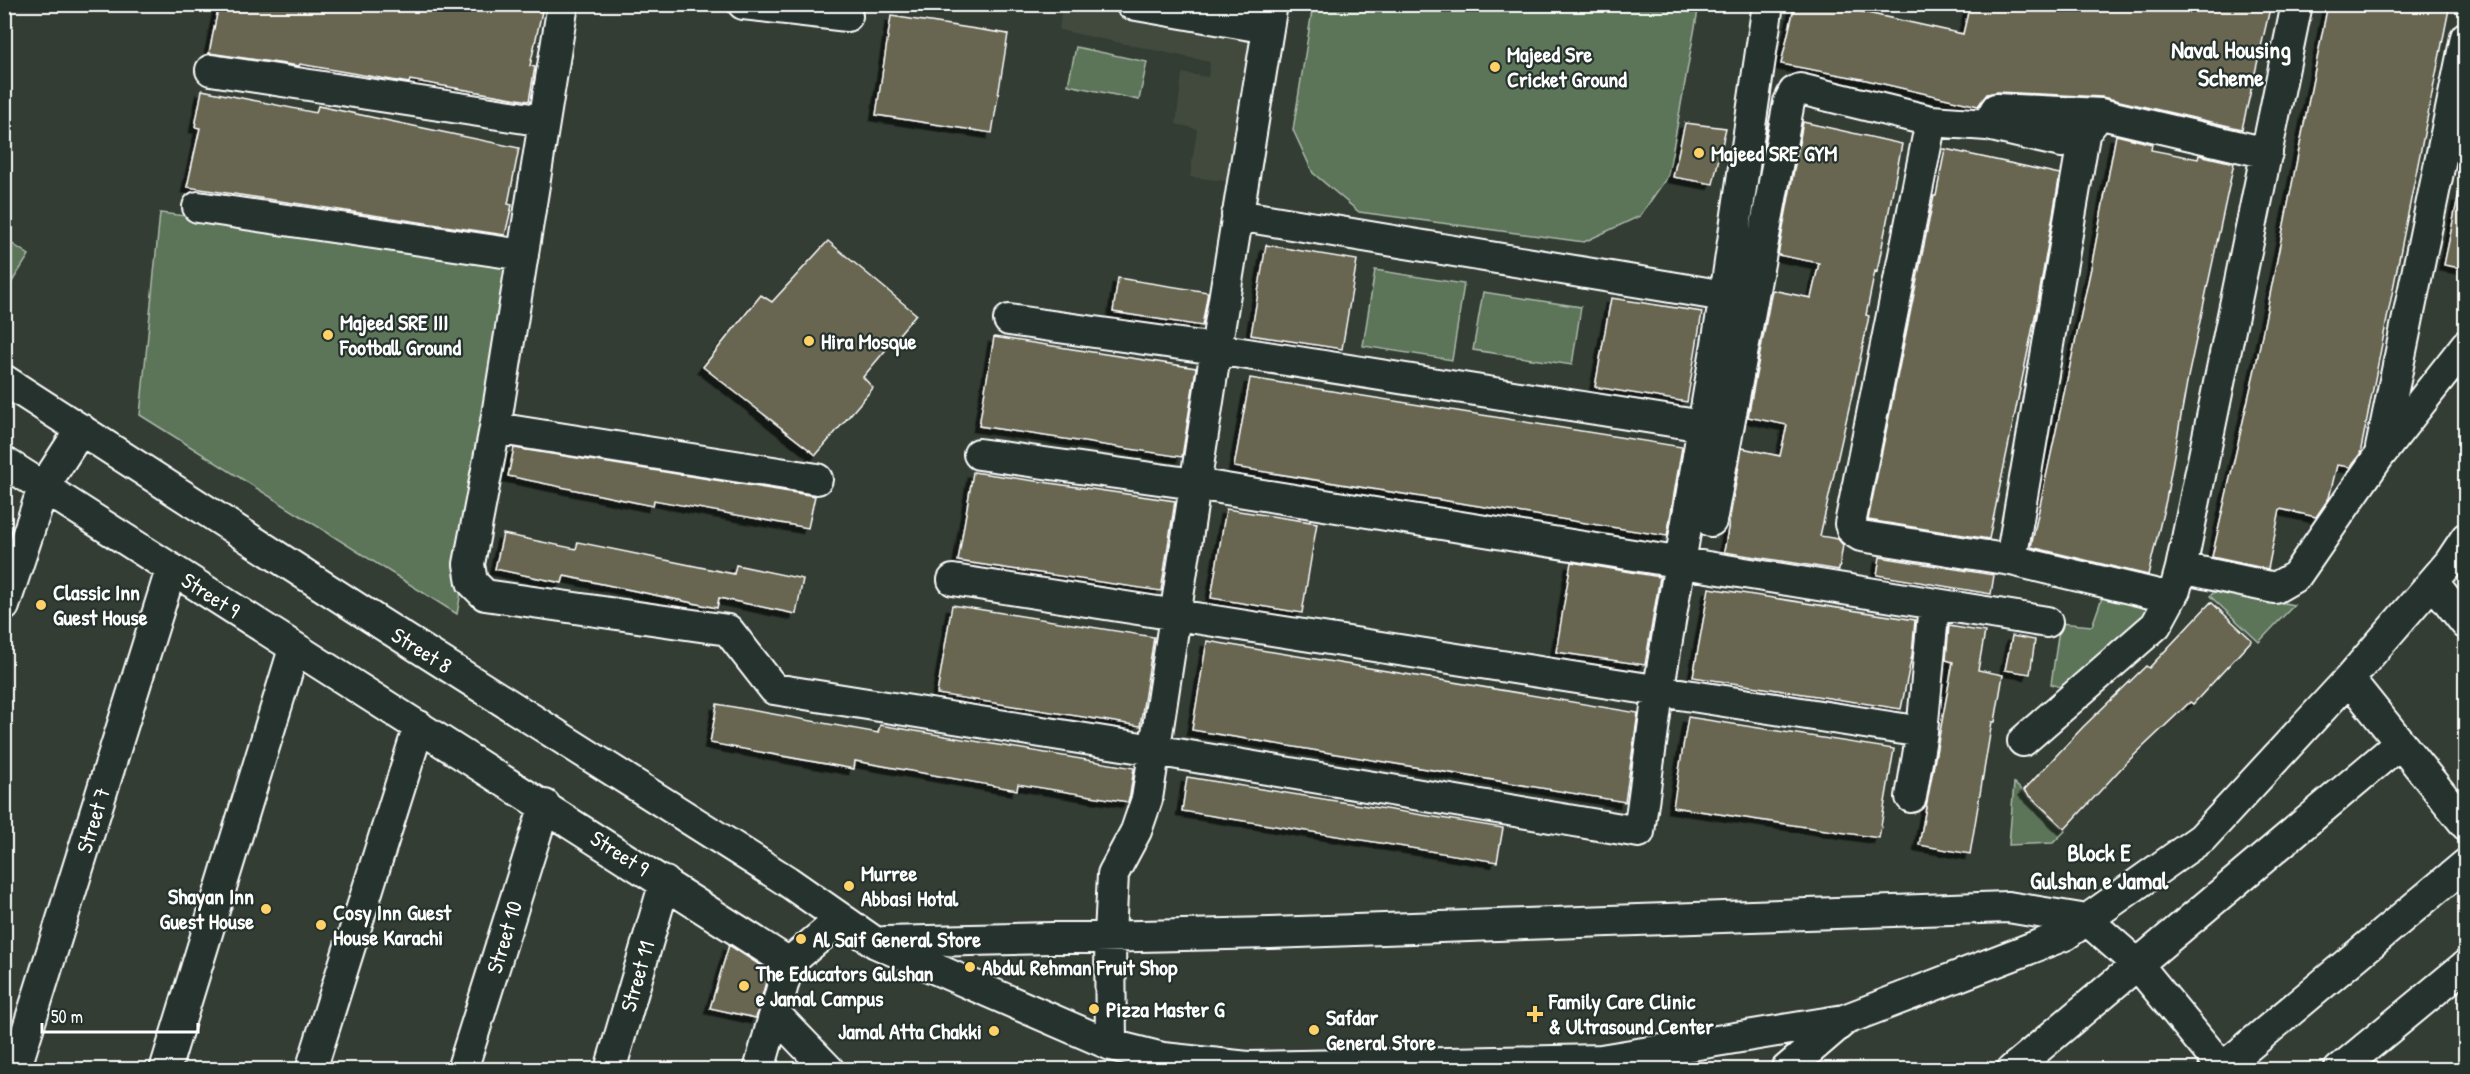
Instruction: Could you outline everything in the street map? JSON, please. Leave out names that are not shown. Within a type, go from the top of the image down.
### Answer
[{"type":"street","points":[[563,4],[495,428],[469,564],[472,582],[485,595],[729,630],[774,689],[1639,832],[1658,693],[1725,296],[1768,4]]},
{"type":"street","points":[[743,4],[847,16]]},
{"type":"street","points":[[1111,1045],[1110,935],[1113,874],[1136,831],[1147,799],[1270,16],[1131,4]]},
{"type":"street","points":[[2023,741],[2156,625],[2178,579],[2297,4]]},
{"type":"street","points":[[2379,456],[2466,37]]},
{"type":"street","points":[[212,70],[544,122]]},
{"type":"street","points":[[1711,521],[1789,102],[1794,92],[1800,89],[1931,122],[1987,125],[2061,142],[2072,141],[2092,124],[2267,153]]},
{"type":"street","points":[[1931,122],[1850,524],[1853,531],[1861,536],[2011,560],[2163,596],[2178,579]]},
{"type":"street","points":[[2011,560],[2092,124]]},
{"type":"street","points":[[198,207],[523,255]]},
{"type":"street","points":[[1237,215],[1725,296]]},
{"type":"street","points":[[1009,320],[1216,349],[1703,426]]},
{"type":"street","points":[[2178,579],[2275,588],[2296,576],[2379,456],[2466,345]]},
{"type":"street","name":"Street 8","points":[[4,380],[367,615],[787,880],[876,943],[1111,1045],[1163,1058],[1248,1068],[1599,1066],[1844,1020]]},
{"type":"street","points":[[495,428],[817,479]]},
{"type":"street","points":[[4,606],[43,488],[81,429]]},
{"type":"street","points":[[979,453],[1195,484],[2047,622]]},
{"type":"street","name":"Street 9","points":[[4,462],[294,649],[545,805],[789,963]]},
{"type":"street","points":[[1786,1070],[1844,1020],[2065,936],[2202,838],[2349,679],[2433,582],[2466,538]]},
{"type":"street","name":"Street 7","points":[[15,1070],[171,570]]},
{"type":"street","points":[[953,580],[1658,693],[1922,732]]},
{"type":"street","points":[[2433,582],[2466,624]]},
{"type":"street","points":[[1911,797],[1922,732],[1934,604]]},
{"type":"street","points":[[165,1070],[294,649]]},
{"type":"street","points":[[2349,679],[2466,825]]},
{"type":"street","points":[[310,1070],[419,726]]},
{"type":"street","points":[[2012,1070],[2400,743]]},
{"type":"street","name":"Street 10","points":[[462,1070],[545,805]]},
{"type":"street","points":[[876,943],[1110,935],[1270,933],[2008,907],[2087,920],[2137,964],[2222,1069],[2466,864]]},
{"type":"street","name":"Street 11","points":[[610,1070],[665,882]]},
{"type":"street","points":[[759,1070],[789,963],[841,919]]},
{"type":"street","points":[[2339,1070],[2466,965]]},
{"type":"street","points":[[775,1014],[829,1070]]},
{"type":"shaded area","points":[[1075,4],[1258,34],[1234,182],[1190,177],[1197,129],[1176,124],[1182,73],[1208,77],[1210,62],[1059,30],[1062,5]]},
{"type":"green space","name":"Majeed Sre Cricket Ground","points":[[1313,5],[1699,5],[1668,176],[1640,216],[1584,242],[1359,212],[1313,173],[1293,130]]},
{"type":"green space","points":[[1076,47],[1147,62],[1139,100],[1068,85]]},
{"type":"green space","name":"Majeed SRE III Football Ground","points":[[160,213],[523,255],[457,614],[140,415]]},
{"type":"green space","points":[[5,239],[29,255],[5,293]]},
{"type":"green space","points":[[1375,270],[1464,284],[1452,360],[1363,346]]},
{"type":"green space","points":[[1483,292],[1581,307],[1572,365],[1473,350]]},
{"type":"green space","points":[[2216,590],[2294,605],[2259,642],[2210,596]]},
{"type":"green space","points":[[2103,595],[2152,608],[2069,690],[2051,684],[2060,623],[2092,626]]},
{"type":"green space","points":[[2014,783],[2065,831],[2053,843],[2009,845]]},
{"type":"building","points":[[219,4],[511,4],[542,11],[530,66],[535,67],[529,101],[410,80],[409,83],[300,64],[299,66],[209,53]]},
{"type":"building","points":[[1795,4],[1818,4],[1840,9],[1840,7],[1963,34],[1970,4],[2271,4],[2242,129],[2102,97],[1997,92],[1987,94],[1978,106],[1862,79],[1781,64]]},
{"type":"building","points":[[2328,4],[2450,4],[2360,454],[2350,467],[2337,465],[2329,498],[2316,517],[2280,509],[2268,569],[2212,557],[2257,360]]},
{"type":"building","points":[[891,16],[1008,34],[992,133],[876,115]]},
{"type":"building","points":[[202,90],[316,113],[318,106],[519,148],[508,204],[512,205],[505,235],[187,187],[200,128],[195,127]]},
{"type":"building","points":[[1803,122],[1902,144],[1877,272],[1875,271],[1866,315],[1869,316],[1861,355],[1820,536],[1838,539],[1843,545],[1839,570],[1724,552],[1742,448],[1780,456],[1787,425],[1748,417],[1772,290],[1811,298],[1819,263],[1778,255]]},
{"type":"building","name":"Majeed SRE GYM","points":[[1685,123],[1726,128],[1713,184],[1673,177]]},
{"type":"building","points":[[2116,135],[2152,144],[2151,150],[2198,159],[2199,155],[2234,163],[2188,377],[2166,500],[2148,575],[2031,547],[2091,268]]},
{"type":"building","points":[[1945,149],[2060,174],[2037,307],[1989,539],[1868,520]]},
{"type":"building","points":[[2458,197],[2466,198],[2466,269],[2444,265]]},
{"type":"building","name":"Hira Mosque","points":[[828,241],[916,314],[863,377],[873,388],[816,455],[703,367],[761,295],[772,302]]},
{"type":"building","points":[[1266,245],[1357,260],[1342,349],[1251,335]]},
{"type":"building","points":[[1118,278],[1208,292],[1202,326],[1113,312]]},
{"type":"building","points":[[1611,298],[1702,312],[1687,402],[1595,387]]},
{"type":"building","points":[[994,337],[1196,368],[1182,457],[979,426]]},
{"type":"building","points":[[1250,378],[1682,447],[1667,536],[1234,467]]},
{"type":"building","points":[[514,448],[815,496],[808,528],[654,500],[653,506],[508,476]]},
{"type":"building","points":[[973,472],[1175,501],[1161,591],[958,561]]},
{"type":"building","points":[[1226,509],[1317,523],[1302,613],[1211,598]]},
{"type":"building","points":[[503,534],[576,549],[578,542],[734,574],[736,565],[803,579],[796,614],[719,598],[717,608],[564,576],[562,583],[495,569]]},
{"type":"building","points":[[1880,557],[1994,575],[1991,594],[1877,575]]},
{"type":"building","points":[[1571,562],[1660,577],[1645,665],[1556,652]]},
{"type":"building","points":[[1709,588],[1915,620],[1912,655],[1901,709],[1693,677]]},
{"type":"building","points":[[2211,602],[2252,640],[2193,704],[2190,702],[2126,763],[2065,829],[2024,790],[2083,727],[2146,666],[2149,668]]},
{"type":"building","points":[[952,605],[1154,637],[1140,726],[937,694]]},
{"type":"building","points":[[1949,626],[1985,632],[1978,670],[2003,675],[1995,722],[1992,722],[1970,854],[1919,845],[1953,662],[1946,660]]},
{"type":"building","points":[[2012,636],[2035,640],[2030,674],[2005,670]]},
{"type":"building","points":[[1207,641],[1638,713],[1625,802],[1192,730]]},
{"type":"building","points":[[717,704],[878,733],[880,725],[1134,768],[1130,795],[1128,802],[1018,784],[1017,790],[855,761],[854,769],[710,743]]},
{"type":"building","points":[[1688,717],[1894,749],[1879,838],[1673,807]]},
{"type":"building","points":[[1187,777],[1503,828],[1497,862],[1182,811]]},
{"type":"building","name":"The Educators Gulshan e Jamal Campus","points":[[729,945],[769,971],[756,1018],[710,1008]]},
{"type":"place","name":"Majeed Sre Cricket Ground","points":[[1495,67]]},
{"type":"place","name":"Majeed SRE GYM","points":[[1699,153]]},
{"type":"place","name":"Majeed SRE III Football Ground","points":[[328,335]]},
{"type":"place","name":"Hira Mosque","points":[[809,341]]},
{"type":"place","name":"Classic Inn Guest House","points":[[41,605]]},
{"type":"place","name":"Murree Abbasi Hotal","points":[[849,886]]},
{"type":"place","name":"Shayan Inn Guest House","points":[[266,909]]},
{"type":"place","name":"Cosy Inn Guest House Karachi","points":[[321,925]]},
{"type":"place","name":"Al Saif General Store","points":[[801,939]]},
{"type":"place","name":"Abdul Rehman Fruit Shop","points":[[970,967]]},
{"type":"place","name":"The Educators Gulshan e Jamal Campus","points":[[744,986]]},
{"type":"place","name":"Pizza Master G","points":[[1094,1009]]},
{"type":"place","name":"Family Care Clinic & Ultrasound Center","points":[[1535,1014]]},
{"type":"place","name":"Safdar General Store","points":[[1314,1030]]},
{"type":"place","name":"Jamal Atta Chakki","points":[[994,1031]]},
{"type":"district","name":"Naval Housing Scheme","points":[[2231,64]]},
{"type":"district","name":"Block E Gulshan e Jamal","points":[[2099,867]]}]
